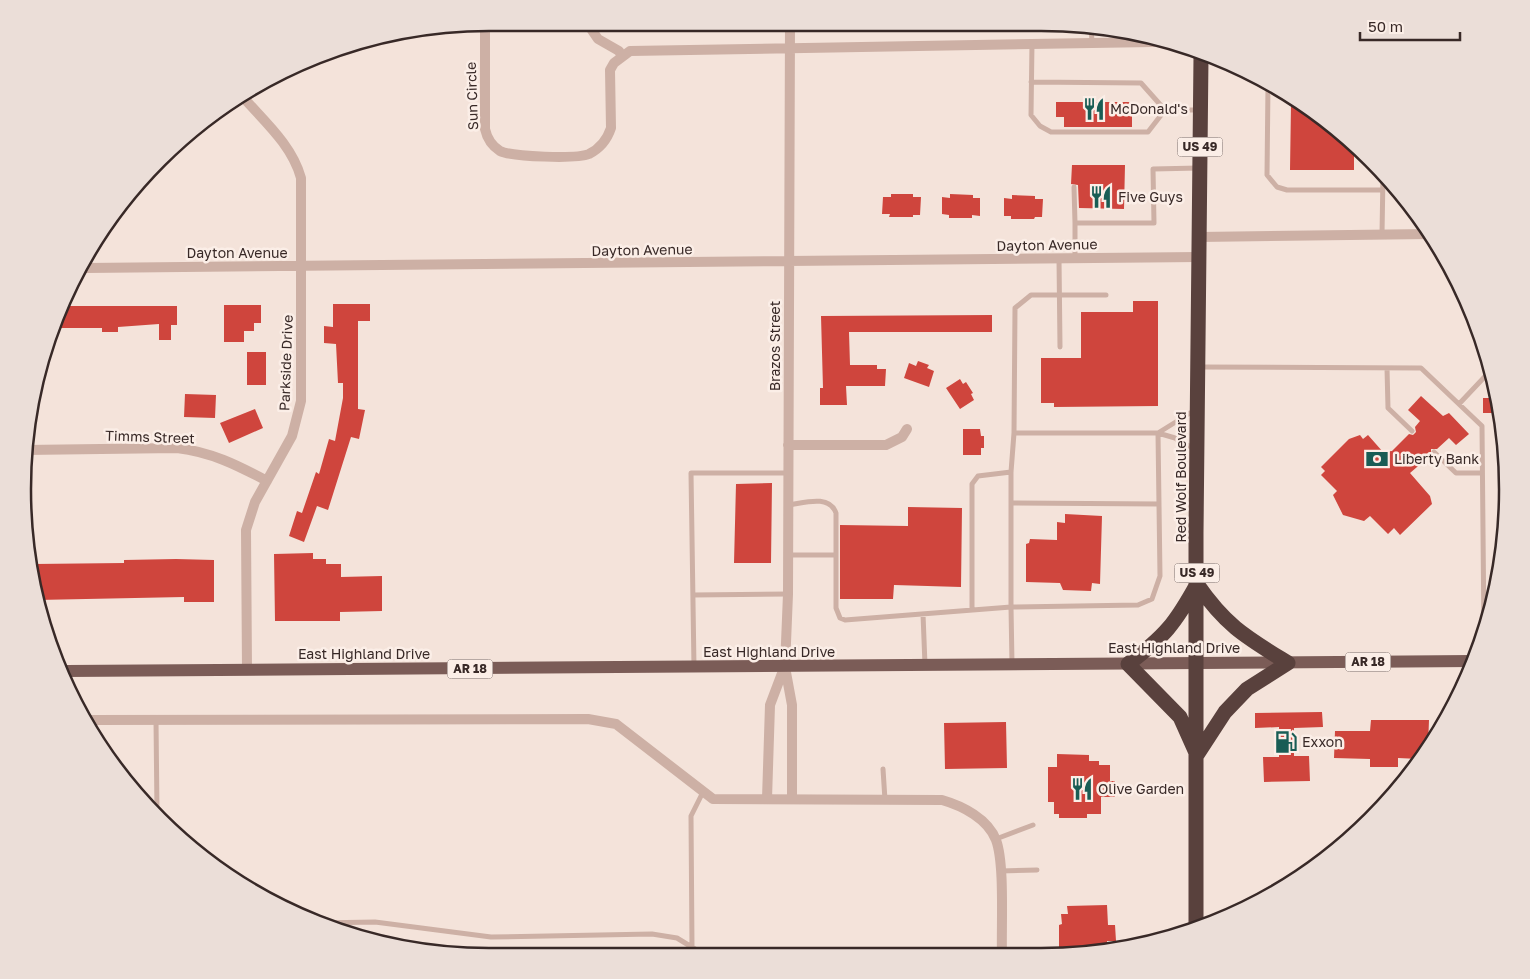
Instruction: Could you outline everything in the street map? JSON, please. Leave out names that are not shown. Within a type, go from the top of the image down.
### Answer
[{"type":"highway","name":"Red Wolf Boulevard","points":[[1199,919],[1197,408],[1201,61]]},
{"type":"highway","points":[[1197,584],[1225,620],[1245,636],[1288,663],[1247,689],[1225,712],[1197,755],[1180,717],[1128,664],[1164,635],[1178,619],[1197,584]]},
{"type":"main road","name":"East Highland Drive","points":[[69,671],[1465,661]]},
{"type":"street","name":"Sun Circle","points":[[485,31],[485,129],[490,142],[497,149],[514,156],[580,156],[600,147],[611,128],[610,70],[614,63],[622,57]]},
{"type":"street","points":[[592,31],[598,39],[619,51],[622,57],[630,52],[1138,42]]},
{"type":"street","name":"Brazos Street","points":[[785,667],[788,594],[790,31]]},
{"type":"street","name":"Parkside Drive","points":[[246,670],[246,530],[249,514],[292,436],[301,402],[302,266],[301,178],[297,163],[283,141],[247,101]]},
{"type":"street","points":[[1199,238],[1421,234]]},
{"type":"street","name":"Dayton Avenue","points":[[89,268],[1199,257]]},
{"type":"street","points":[[788,445],[886,445],[902,436],[908,429]]},
{"type":"street","name":"Timms Street","points":[[33,450],[177,448],[196,450],[232,462],[267,481]]},
{"type":"street","points":[[767,799],[770,705],[785,667]]},
{"type":"street","points":[[785,667],[792,705],[792,799]]},
{"type":"street","points":[[94,720],[588,719],[616,724],[713,799],[942,800],[956,804],[974,813],[996,839],[1000,871],[1002,948]]},
{"type":"lane","points":[[1092,34],[1092,42]]},
{"type":"lane","points":[[1032,43],[1031,115],[1040,126],[1051,132],[1148,132],[1165,110]]},
{"type":"lane","points":[[1031,82],[1141,83],[1165,110],[1200,110]]},
{"type":"lane","points":[[1268,92],[1267,176],[1270,182],[1277,187],[1288,190],[1382,190]]},
{"type":"lane","points":[[1075,223],[1154,223],[1153,169],[1200,168]]},
{"type":"lane","points":[[1382,184],[1382,235]]},
{"type":"lane","points":[[1074,187],[1075,259]]},
{"type":"lane","points":[[1059,259],[1060,347]]},
{"type":"lane","points":[[1012,665],[1011,472],[1014,433],[1015,308],[1031,295],[1106,295]]},
{"type":"lane","points":[[1198,368],[1421,368],[1482,426],[1484,605]]},
{"type":"lane","points":[[1388,368],[1388,408],[1412,430]]},
{"type":"lane","points":[[1459,404],[1484,377]]},
{"type":"lane","points":[[1158,433],[1197,408]]},
{"type":"lane","points":[[1014,433],[1158,433],[1175,438],[1197,452]]},
{"type":"lane","points":[[788,505],[826,501],[834,506],[836,513],[836,608],[840,618],[845,620],[1011,607],[1138,605],[1152,599],[1160,576],[1158,433]]},
{"type":"lane","points":[[1434,452],[1456,473],[1482,473]]},
{"type":"lane","points":[[972,610],[972,484],[978,476],[1011,472]]},
{"type":"lane","points":[[694,668],[691,473],[788,474]]},
{"type":"lane","points":[[1011,503],[1159,504]]},
{"type":"lane","points":[[787,555],[836,555]]},
{"type":"lane","points":[[693,595],[788,594]]},
{"type":"lane","points":[[923,614],[926,666]]},
{"type":"lane","points":[[156,719],[157,805]]},
{"type":"lane","points":[[883,770],[885,800]]},
{"type":"lane","points":[[692,947],[692,816],[704,792]]},
{"type":"lane","points":[[996,839],[1033,826]]},
{"type":"lane","points":[[1000,871],[1038,870]]},
{"type":"lane","points":[[341,923],[374,922],[491,937],[652,934],[677,938],[692,947]]},
{"type":"building","name":"McDonald's","points":[[1056,102],[1132,102],[1132,127],[1064,127],[1064,117],[1056,117]]},
{"type":"building","points":[[1291,106],[1354,155],[1354,170],[1290,170]]},
{"type":"building","name":"Five Guys","points":[[1072,165],[1125,165],[1124,209],[1079,208],[1078,185],[1071,184]]},
{"type":"building","points":[[891,194],[913,194],[913,197],[921,197],[920,215],[913,215],[913,217],[889,217],[890,214],[882,214],[883,197],[891,197]]},
{"type":"building","points":[[950,194],[973,195],[973,198],[980,198],[980,216],[972,215],[972,218],[949,218],[949,215],[942,214],[942,197],[950,198]]},
{"type":"building","points":[[1012,195],[1035,196],[1035,199],[1043,199],[1042,217],[1011,219],[1011,216],[1004,216],[1004,198],[1012,199]]},
{"type":"building","points":[[1133,301],[1158,301],[1158,406],[1054,407],[1054,403],[1041,403],[1041,358],[1081,358],[1081,312],[1133,312]]},
{"type":"building","points":[[333,304],[370,304],[370,321],[358,321],[358,409],[365,410],[359,439],[351,437],[328,510],[317,506],[304,542],[289,536],[297,511],[302,513],[316,472],[319,474],[329,439],[335,441],[343,398],[343,383],[338,383],[336,344],[324,343],[324,326],[333,327]]},
{"type":"building","points":[[224,305],[261,305],[261,323],[254,323],[254,331],[244,331],[244,342],[224,342]]},
{"type":"building","points":[[70,306],[177,306],[177,325],[171,325],[171,340],[159,340],[159,324],[118,327],[118,332],[102,332],[102,328],[61,328]]},
{"type":"building","points":[[992,315],[992,332],[849,332],[850,365],[877,365],[877,369],[886,369],[885,386],[846,386],[847,405],[820,405],[820,388],[823,388],[821,316]]},
{"type":"building","points":[[247,352],[266,352],[266,385],[247,385]]},
{"type":"building","points":[[918,361],[929,365],[927,368],[934,371],[929,387],[904,378],[909,363],[916,366]]},
{"type":"building","points":[[960,379],[963,384],[966,382],[973,393],[971,394],[974,400],[960,409],[946,388]]},
{"type":"building","points":[[185,394],[216,395],[215,418],[184,417]]},
{"type":"building","name":"Liberty Bank","points":[[1421,396],[1443,416],[1449,413],[1469,434],[1456,445],[1449,438],[1437,449],[1431,449],[1431,455],[1410,473],[1430,496],[1432,504],[1400,535],[1394,528],[1388,534],[1370,516],[1364,521],[1343,515],[1333,495],[1337,491],[1321,475],[1325,471],[1321,467],[1349,439],[1360,435],[1363,439],[1368,435],[1383,452],[1392,451],[1409,434],[1413,435],[1416,432],[1415,427],[1420,421],[1408,410]]},
{"type":"building","points":[[1483,398],[1490,398],[1492,413],[1483,413]]},
{"type":"building","points":[[255,409],[263,428],[229,443],[220,423]]},
{"type":"building","points":[[963,429],[980,429],[981,436],[984,436],[984,448],[981,448],[981,455],[963,455]]},
{"type":"building","points":[[772,483],[771,563],[734,563],[736,484]]},
{"type":"building","points":[[908,507],[962,508],[961,587],[894,585],[893,599],[840,599],[840,525],[908,526]]},
{"type":"building","points":[[1065,514],[1102,516],[1100,584],[1092,583],[1091,591],[1063,590],[1060,583],[1026,582],[1026,544],[1029,543],[1030,539],[1057,540],[1057,522],[1065,523]]},
{"type":"building","points":[[313,553],[313,559],[326,559],[326,564],[341,564],[341,577],[382,576],[382,611],[340,612],[340,621],[275,621],[274,554]]},
{"type":"building","points":[[124,560],[214,560],[214,602],[184,602],[184,597],[45,600],[37,564],[124,563]]},
{"type":"building","points":[[1322,712],[1323,727],[1294,728],[1294,756],[1309,756],[1310,781],[1264,782],[1263,757],[1279,757],[1279,727],[1255,728],[1255,713]]},
{"type":"building","points":[[1371,720],[1429,720],[1428,733],[1422,744],[1411,759],[1398,758],[1398,767],[1370,767],[1370,759],[1334,758],[1335,731],[1370,731]]},
{"type":"building","points":[[1006,722],[1007,768],[945,769],[944,723]]},
{"type":"building","name":"Olive Garden","points":[[1057,754],[1089,755],[1089,761],[1099,761],[1099,765],[1110,765],[1110,781],[1115,781],[1115,797],[1101,797],[1101,814],[1087,814],[1087,818],[1059,818],[1059,814],[1054,814],[1054,802],[1048,802],[1048,767],[1057,767]]},
{"type":"building","points":[[1107,905],[1108,925],[1115,925],[1116,941],[1059,947],[1059,925],[1062,924],[1061,914],[1068,914],[1067,906]]},
{"type":"place","name":"McDonald's","points":[[1094,109]]},
{"type":"place","name":"Five Guys","points":[[1101,197]]},
{"type":"place","name":"Liberty Bank","points":[[1377,459]]},
{"type":"place","name":"Exxon","points":[[1286,742]]},
{"type":"place","name":"Olive Garden","points":[[1082,789]]}]
